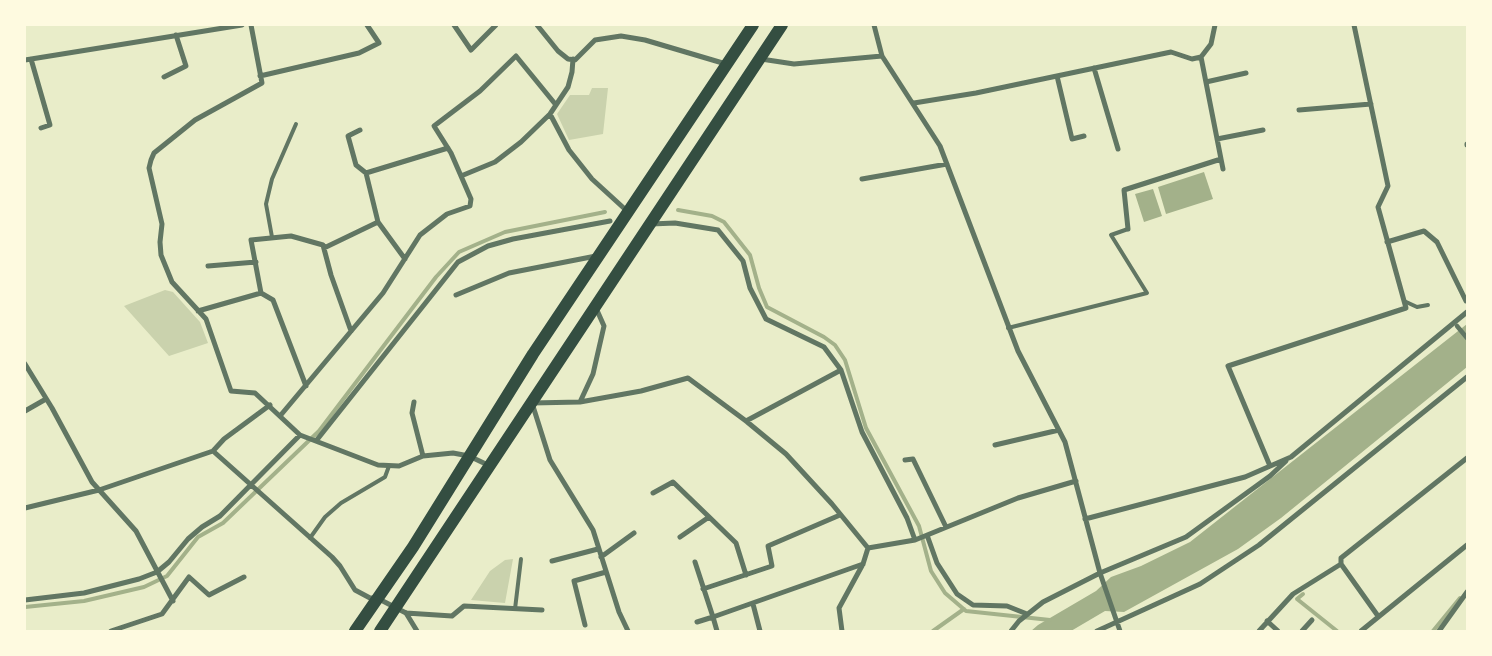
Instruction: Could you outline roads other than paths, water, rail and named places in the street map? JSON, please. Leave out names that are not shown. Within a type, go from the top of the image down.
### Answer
[{"type":"highway","points":[[355,631],[412,547],[599,256],[753,25]]},
{"type":"highway","points":[[380,631],[401,611],[490,466],[648,224],[782,25]]},
{"type":"street","points":[[40,128],[50,126],[28,59],[242,25]]},
{"type":"street","points":[[250,25],[262,83],[195,120],[154,153],[150,160],[149,168],[162,224],[160,242],[164,268],[172,282],[206,320],[231,391],[255,392],[300,435],[378,465],[399,466],[423,456],[453,453],[469,456],[490,466]]},
{"type":"street","points":[[260,76],[359,53],[379,43],[367,25]]},
{"type":"street","points":[[454,25],[471,50],[496,25]]},
{"type":"street","points":[[537,25],[568,59],[576,60],[595,40],[620,36],[645,40],[727,64]]},
{"type":"street","points":[[874,25],[882,56],[940,146],[1008,328],[1065,442],[1102,582],[1120,631]]},
{"type":"street","points":[[914,103],[976,94],[1170,52],[1192,59],[1200,57],[1211,44],[1215,25]]},
{"type":"street","points":[[1270,466],[1228,366],[1406,308],[1378,207],[1388,186],[1354,25]]},
{"type":"street","points":[[164,77],[186,66],[176,36]]},
{"type":"street","points":[[280,416],[383,293],[420,235],[447,214],[470,206],[471,198],[448,148],[434,126],[480,91],[516,56],[556,105]]},
{"type":"street","points":[[759,59],[794,64],[882,56]]},
{"type":"street","points":[[1200,57],[1223,169]]},
{"type":"street","points":[[461,176],[495,162],[550,114],[568,87],[573,59]]},
{"type":"street","points":[[1094,68],[1118,149]]},
{"type":"street","points":[[1206,82],[1246,73]]},
{"type":"street","points":[[1057,76],[1072,140],[1084,136]]},
{"type":"street","points":[[1299,110],[1371,104]]},
{"type":"street","points":[[550,114],[568,150],[592,179],[628,212]]},
{"type":"street","points":[[360,130],[348,136],[356,164],[366,174],[378,222],[405,259]]},
{"type":"street","points":[[1217,139],[1263,130]]},
{"type":"street","points":[[366,174],[448,148]]},
{"type":"street","points":[[1128,230],[1124,190],[1221,159]]},
{"type":"street","points":[[862,179],[947,164]]},
{"type":"street","points":[[316,441],[458,262],[488,246],[610,221]]},
{"type":"street","points":[[324,248],[378,222]]},
{"type":"street","points":[[648,224],[675,223],[718,230],[743,261],[750,288],[766,319],[824,348],[841,370],[862,432],[908,518],[915,540]]},
{"type":"street","points":[[1387,242],[1424,231],[1437,242],[1466,301]]},
{"type":"street","points":[[261,293],[251,240],[291,236],[318,242],[324,248],[331,275],[351,331]]},
{"type":"street","points":[[456,295],[509,273],[599,256]]},
{"type":"street","points":[[208,266],[256,262]]},
{"type":"street","points":[[198,311],[261,293],[273,300],[306,386]]},
{"type":"street","points":[[580,402],[593,374],[604,326],[595,306]]},
{"type":"street","points":[[1011,631],[1019,620],[1043,602],[1100,573],[1186,537],[1270,476],[1291,456],[1429,346],[1432,340],[1456,324],[1467,312]]},
{"type":"street","points":[[1456,324],[1467,338]]},
{"type":"street","points":[[25,364],[92,482],[136,531],[173,601]]},
{"type":"street","points":[[746,421],[841,370]]},
{"type":"street","points":[[628,631],[619,612],[593,530],[550,460],[532,403],[580,402],[641,390],[688,378],[746,421],[786,454],[868,548]]},
{"type":"street","points":[[1097,631],[1115,621],[1200,584],[1259,545],[1467,378]]},
{"type":"street","points":[[25,411],[46,399]]},
{"type":"street","points":[[414,402],[412,413],[423,456]]},
{"type":"street","points":[[25,507],[100,490],[213,451],[224,439],[253,416],[270,406]]},
{"type":"street","points":[[995,445],[1059,430]]},
{"type":"street","points":[[25,600],[84,593],[139,579],[157,572],[169,562],[188,539],[202,527],[220,516],[300,435]]},
{"type":"street","points":[[213,451],[340,566],[355,590],[370,598],[376,598],[401,611],[452,616],[464,606],[542,610]]},
{"type":"street","points":[[1085,519],[1246,476],[1291,456]]},
{"type":"street","points":[[1378,616],[1341,564],[1341,558],[1467,458]]},
{"type":"street","points":[[905,460],[913,459],[946,527]]},
{"type":"street","points":[[868,548],[915,540],[1018,498],[1076,481]]},
{"type":"street","points":[[653,494],[674,482],[736,543],[746,575]]},
{"type":"street","points":[[703,589],[772,566],[768,546],[840,515]]},
{"type":"street","points":[[680,537],[709,517]]},
{"type":"street","points":[[601,557],[634,533]]},
{"type":"street","points":[[927,535],[937,563],[958,595],[973,605],[1007,606],[1026,615]]},
{"type":"street","points":[[1361,631],[1467,545]]},
{"type":"street","points":[[842,631],[839,608],[863,564],[868,548]]},
{"type":"street","points":[[552,561],[598,549]]},
{"type":"street","points":[[695,562],[717,631]]},
{"type":"street","points":[[697,622],[863,564]]},
{"type":"street","points":[[1259,631],[1293,594],[1341,564]]},
{"type":"street","points":[[585,625],[574,581],[606,572]]},
{"type":"street","points":[[111,631],[162,614],[189,577],[209,595],[244,577]]},
{"type":"street","points":[[1439,631],[1467,592]]},
{"type":"street","points":[[753,604],[760,631]]},
{"type":"street","points":[[401,611],[417,631]]},
{"type":"street","points":[[1302,631],[1312,620]]},
{"type":"street","points":[[1267,621],[1278,631]]},
{"type":"lane","points":[[272,237],[266,204],[272,179],[296,124]]},
{"type":"lane","points":[[1008,328],[1147,293],[1111,235],[1128,230]]},
{"type":"lane","points":[[1404,301],[1418,307],[1428,305]]},
{"type":"lane","points":[[310,538],[325,517],[341,503],[385,477],[389,466]]},
{"type":"lane","points":[[515,609],[521,559]]},
{"type":"waterway","points":[[678,210],[712,216],[724,222],[750,255],[759,288],[767,307],[824,337],[835,345],[845,360],[866,428],[919,526],[931,571],[945,593],[966,611],[1050,620]]},
{"type":"waterway","points":[[25,607],[84,601],[144,587],[167,576],[198,537],[223,523],[319,431],[436,277],[459,252],[505,232],[605,212]]},
{"type":"waterway","points":[[1303,594],[1297,599],[1337,631]]},
{"type":"waterway","points":[[1433,631],[1460,598]]},
{"type":"waterway","points":[[933,631],[964,609]]}]
